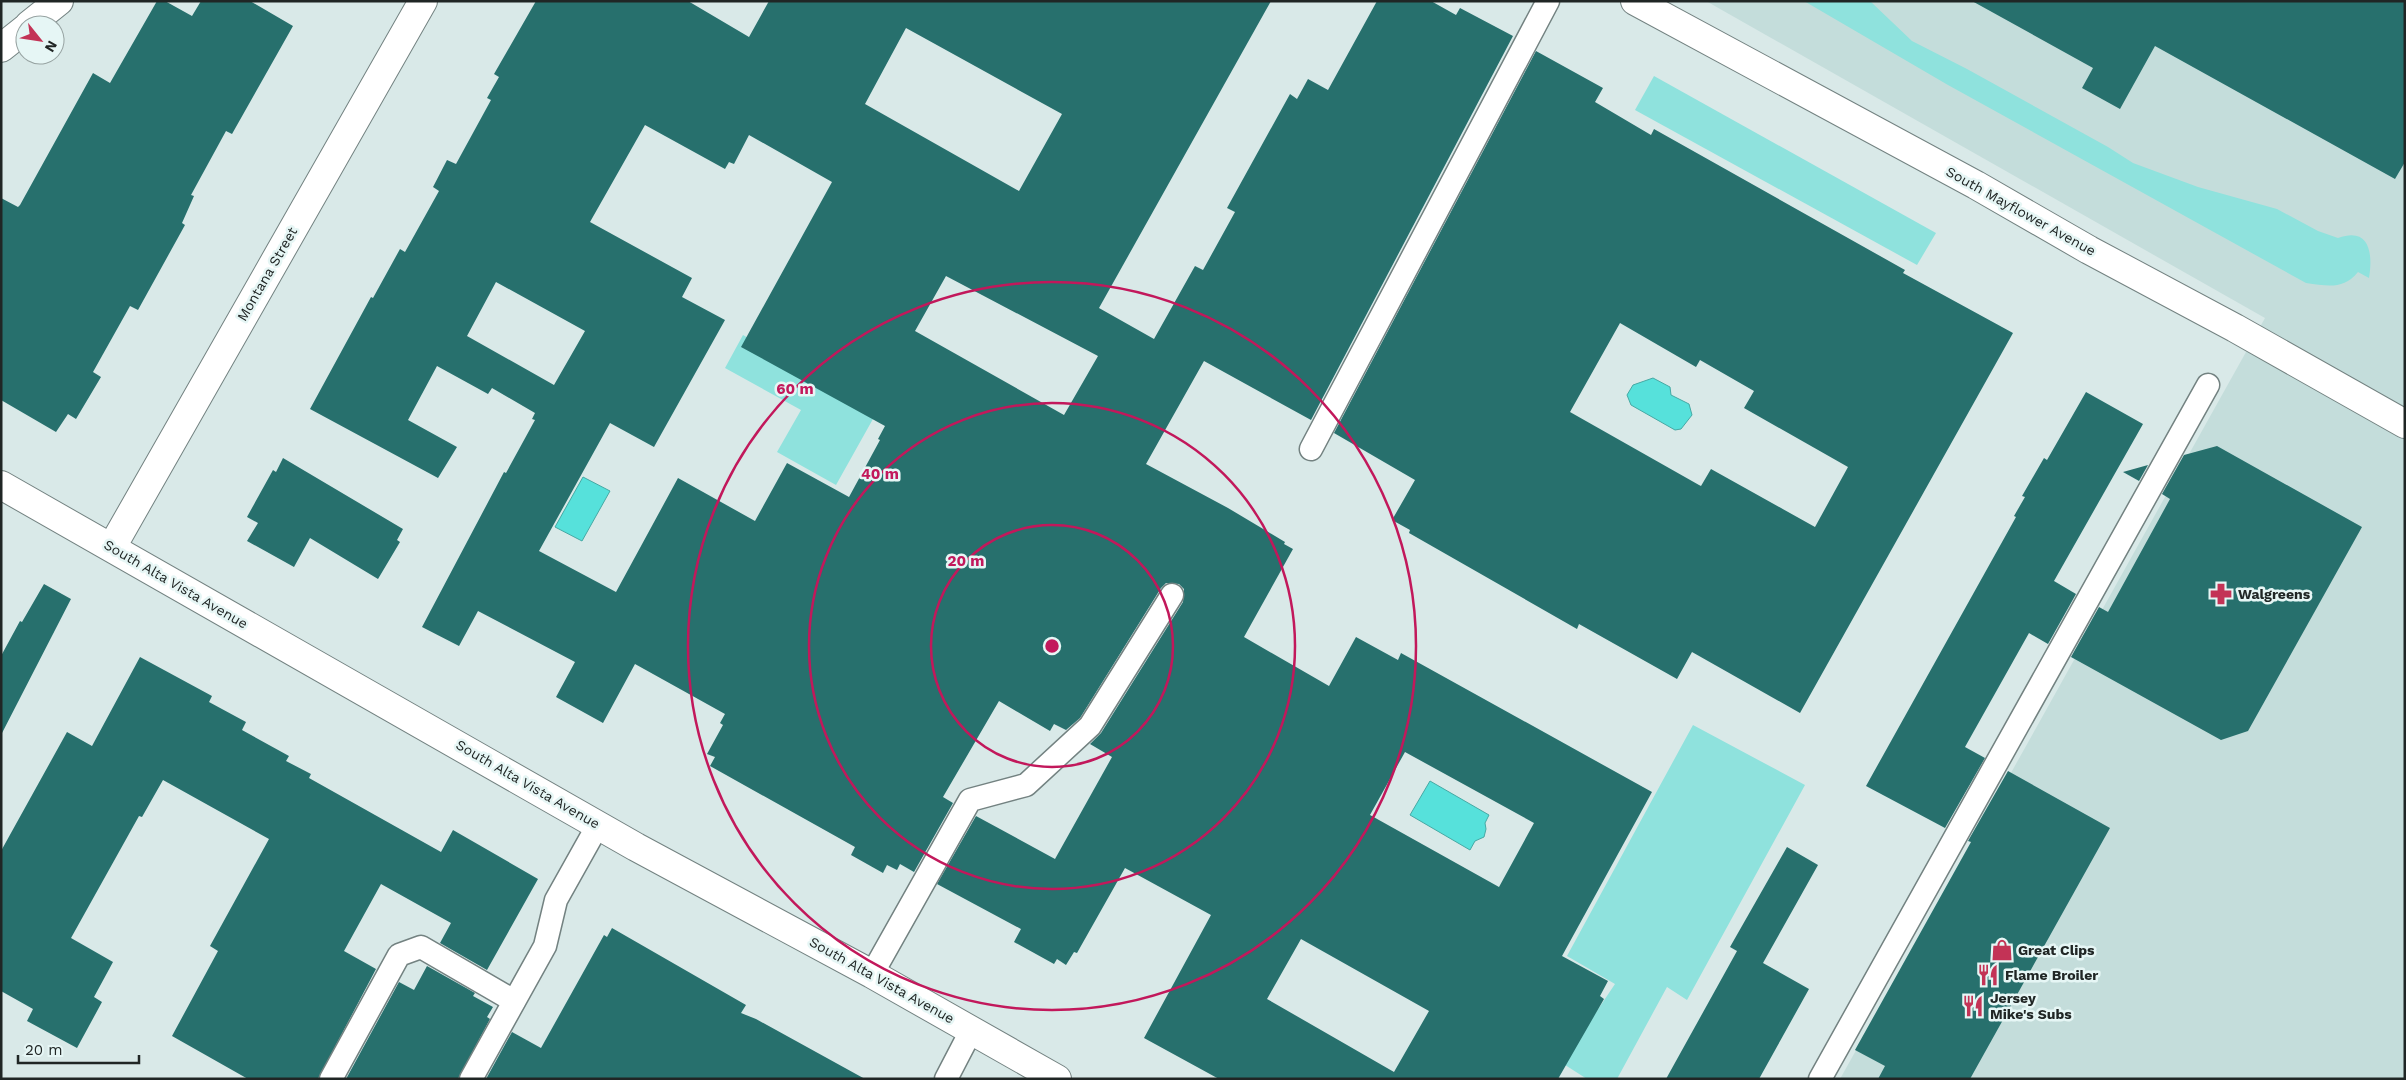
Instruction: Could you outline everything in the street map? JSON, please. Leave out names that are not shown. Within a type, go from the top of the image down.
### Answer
[{"type":"street","points":[[42,15],[59,1]]},
{"type":"street","name":"Montana Street","points":[[112,547],[423,1]]},
{"type":"street","name":"South Mayflower Avenue","points":[[1635,1],[1976,185],[2089,250],[2235,328],[2405,424]]},
{"type":"street","points":[[1,48],[15,36]]},
{"type":"street","name":"South Alta Vista Avenue","points":[[1,485],[598,825],[972,1029],[1057,1079]]},
{"type":"lane","points":[[1311,449],[1548,1]]},
{"type":"lane","points":[[1820,1079],[2208,385]]},
{"type":"lane","points":[[872,974],[970,800],[1026,785],[1090,726],[1172,595]]},
{"type":"lane","points":[[471,1079],[545,946],[556,900],[598,825]]},
{"type":"lane","points":[[331,1079],[400,955],[421,947],[514,1000]]},
{"type":"lane","points":[[946,1079],[972,1029]]},
{"type":"shaded area","points":[[1706,1],[2405,1],[2405,1079],[1840,1079],[2265,318]]},
{"type":"shaded area","points":[[1804,1],[1870,1],[1912,41],[1967,69],[2108,147],[2133,163],[2198,187],[2277,209],[2318,231],[2338,238],[2349,235],[2357,236],[2363,239],[2369,252],[2369,278],[2358,272],[2347,282],[2341,284],[2328,286],[2306,283],[1948,85]]},
{"type":"shaded area","points":[[1654,76],[1936,233],[1917,265],[1635,110]]},
{"type":"shaded area","points":[[743,335],[878,410],[836,485],[777,452],[801,410],[725,368]]},
{"type":"shaded area","points":[[1653,378],[1670,387],[1671,395],[1689,404],[1692,415],[1681,429],[1675,430],[1631,405],[1627,395],[1633,385]]},
{"type":"shaded area","points":[[583,477],[610,491],[582,541],[555,527]]},
{"type":"shaded area","points":[[1693,725],[1805,785],[1687,1000],[1667,987],[1617,1079],[1587,1079],[1562,1063],[1615,984],[1567,956]]},
{"type":"shaded area","points":[[1430,781],[1489,815],[1485,823],[1484,837],[1475,841],[1470,850],[1410,815]]},
{"type":"building","points":[[157,1],[165,1],[192,16],[201,1],[250,1],[293,26],[232,134],[226,131],[191,195],[194,196],[182,223],[185,225],[138,310],[130,306],[93,372],[101,377],[76,419],[68,414],[56,432],[1,400],[1,198],[18,207],[20,205],[93,73],[110,83]]},
{"type":"building","points":[[536,1],[688,1],[749,37],[769,1],[1271,1],[1099,308],[1154,339],[1195,266],[1203,270],[1235,212],[1227,208],[1290,94],[1297,99],[1308,79],[1328,90],[1377,1],[1431,1],[1456,15],[1460,8],[1513,36],[1311,420],[1204,361],[1146,464],[1228,508],[1285,542],[1284,544],[1293,549],[1244,637],[1329,686],[1356,637],[1398,660],[1401,653],[1652,792],[1562,956],[1608,981],[1600,996],[1604,999],[1558,1079],[1219,1079],[1144,1038],[1211,915],[1125,868],[1077,953],[1074,952],[1066,965],[1057,959],[1054,964],[1014,942],[1021,929],[937,884],[976,816],[1055,859],[1112,757],[1090,744],[1101,733],[1183,602],[1184,589],[1179,584],[1166,583],[1161,588],[1080,718],[1066,730],[1054,724],[1050,731],[999,701],[943,797],[953,803],[914,872],[900,864],[897,870],[887,865],[883,873],[851,855],[855,847],[710,766],[715,757],[707,754],[723,725],[720,723],[725,714],[635,664],[603,723],[556,697],[575,662],[478,611],[459,646],[422,627],[504,472],[506,473],[535,420],[532,419],[535,413],[492,388],[488,394],[437,366],[408,420],[457,447],[438,478],[310,409],[371,297],[373,298],[400,249],[405,252],[439,191],[433,187],[447,160],[456,164],[491,100],[487,98],[499,77],[494,74]],"holes":[[[906,28],[1062,114],[1019,191],[865,104]],[[645,125],[725,169],[729,162],[734,164],[749,135],[832,182],[741,347],[885,426],[878,439],[880,440],[849,497],[787,463],[755,521],[678,478],[616,592],[539,551],[610,423],[654,447],[725,320],[682,297],[692,278],[590,222]],[[946,276],[1098,356],[1064,415],[915,331]],[[496,282],[585,331],[554,385],[467,336]],[[1405,752],[1534,823],[1499,887],[1370,815]],[[1301,939],[1429,1011],[1394,1072],[1267,999]]]},
{"type":"building","points":[[1972,1],[2405,1],[2405,162],[2395,179],[2155,46],[2120,109],[2082,88],[2093,68]]},
{"type":"building","points":[[1536,51],[1603,88],[1595,102],[1651,135],[1654,129],[1905,270],[1903,273],[2013,333],[1800,713],[1692,652],[1677,679],[1579,624],[1577,629],[1409,533],[1410,530],[1392,520],[1415,480],[1334,433]],"holes":[[[1620,323],[1696,367],[1700,360],[1754,391],[1744,408],[1848,467],[1815,527],[1711,469],[1701,486],[1570,412]]]},
{"type":"building","points":[[2086,392],[2143,424],[2054,581],[2076,594],[2048,644],[2029,633],[1965,747],[1985,758],[1945,828],[1866,786],[2016,517],[2014,516],[2025,497],[2022,496],[2044,458],[2047,460]]},
{"type":"building","points":[[2217,446],[2362,527],[2248,731],[2221,740],[2071,657],[2099,607],[2108,612],[2170,499],[2162,494],[2184,455]]},
{"type":"building","points":[[283,458],[403,529],[397,540],[400,542],[378,579],[310,538],[294,567],[247,541],[258,523],[247,517],[273,470],[276,472]]},
{"type":"building","points":[[2148,465],[2139,481],[2123,472]]},
{"type":"building","points":[[44,584],[71,599],[1,735],[1,656],[20,621],[22,622]]},
{"type":"building","points":[[140,657],[212,696],[209,702],[246,722],[242,730],[289,756],[286,761],[311,774],[309,778],[441,852],[453,830],[538,879],[487,970],[440,943],[451,923],[381,884],[344,951],[376,969],[318,1079],[248,1079],[172,1036],[218,951],[210,946],[269,839],[163,780],[142,817],[139,816],[71,938],[113,962],[94,997],[102,1002],[77,1048],[27,1021],[33,1009],[1,991],[1,851],[67,732],[92,746]]},
{"type":"building","points":[[2008,771],[2110,828],[1970,1079],[1878,1079],[1885,1066],[1855,1050],[1971,842],[1968,841]]},
{"type":"building","points":[[1787,847],[1818,865],[1763,963],[1809,989],[1759,1079],[1666,1079],[1737,951],[1730,947]]},
{"type":"building","points":[[612,928],[746,1005],[741,1013],[756,1019],[865,1079],[486,1079],[512,1032],[541,1048],[604,935],[607,937]]},
{"type":"building","points":[[427,966],[475,993],[473,996],[493,1007],[487,1017],[490,1019],[458,1079],[346,1079],[399,982],[414,990]]},
{"type":"place","name":"Walgreens","points":[[2221,594]]},
{"type":"place","name":"Great Clips","points":[[2002,950]]},
{"type":"place","name":"Flame Broiler","points":[[1988,975]]},
{"type":"place","name":"Jersey Mike's Subs","points":[[1973,1006]]}]
